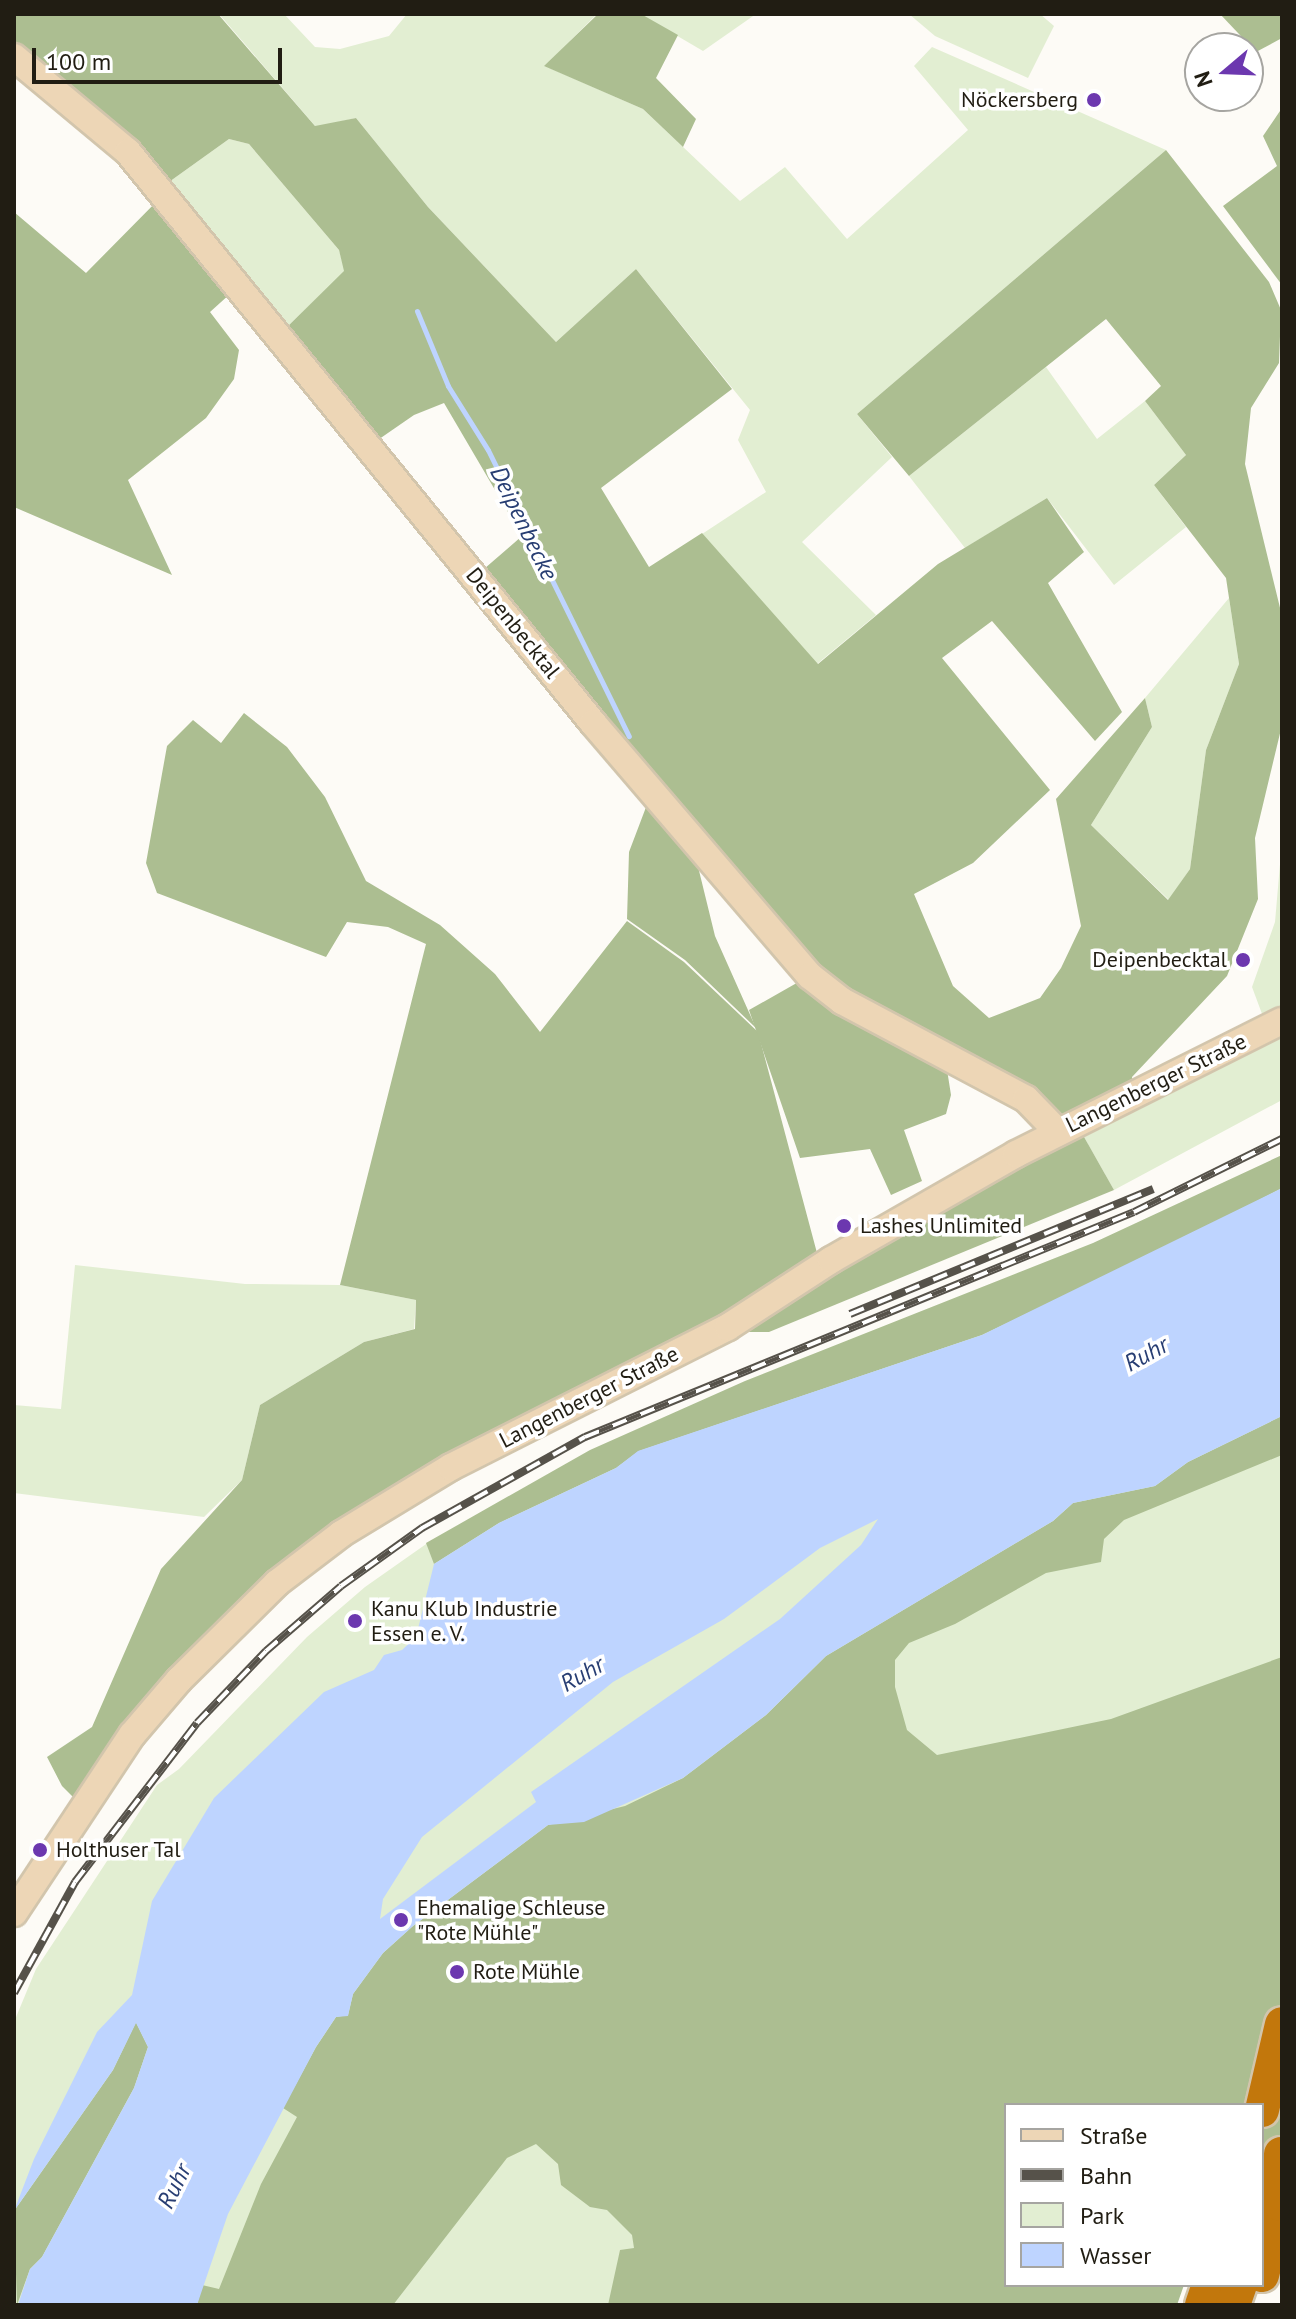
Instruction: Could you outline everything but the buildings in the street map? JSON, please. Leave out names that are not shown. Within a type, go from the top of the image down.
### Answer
[{"type":"highway","points":[[1264,2103],[1282,2024]]},
{"type":"highway","points":[[1264,2208],[1282,2152]]},
{"type":"highway","points":[[1264,2267],[1280,2204],[1282,2152]]},
{"type":"main road","name":"Deipenbecktal","points":[[14,57],[128,152],[593,723],[810,976],[881,1024],[1026,1099],[1058,1132]]},
{"type":"main road","name":"Langenberger Straße","points":[[14,1913],[132,1735],[179,1680],[277,1583],[341,1534],[463,1461],[728,1327],[831,1260],[1058,1132],[1282,1021]]},
{"type":"green space","points":[[14,14],[218,14],[315,126],[356,118],[428,207],[556,342],[636,269],[732,389],[601,488],[649,567],[702,533],[818,664],[938,564],[1047,498],[1084,552],[1048,583],[1122,712],[1095,741],[992,621],[942,658],[1050,790],[973,863],[914,894],[953,986],[989,1018],[1040,998],[1061,968],[1081,926],[1056,799],[1145,698],[1152,727],[1091,825],[1168,900],[1190,869],[1206,750],[1239,664],[1226,578],[1154,485],[1186,455],[1145,401],[1161,386],[1106,319],[909,476],[857,414],[1166,150],[1269,282],[1281,310],[1279,363],[1251,408],[1245,464],[1282,616],[1282,725],[1255,838],[1258,899],[1227,976],[1132,1077],[1134,1094],[1058,1130],[842,1000],[477,575],[522,536],[444,403],[414,415],[372,444],[282,332],[344,271],[339,250],[249,144],[229,139],[162,187],[14,56]]},
{"type":"green space","points":[[219,14],[284,14],[315,47],[340,49],[389,36],[407,14],[597,14],[545,66],[643,109],[740,201],[785,167],[847,239],[968,130],[914,66],[932,47],[1166,150],[857,414],[892,457],[802,542],[876,615],[817,664],[702,534],[766,492],[738,440],[750,410],[636,269],[556,342],[428,207],[356,118],[316,127]]},
{"type":"green space","points":[[598,14],[641,14],[678,35],[656,78],[696,119],[683,147],[643,109],[544,66]]},
{"type":"green space","points":[[640,14],[756,14],[703,51]]},
{"type":"green space","points":[[909,14],[1040,14],[1054,26],[1028,78],[935,36]]},
{"type":"green space","points":[[1220,14],[1282,14],[1282,38],[1264,48],[1264,32],[1237,32]]},
{"type":"green space","points":[[1282,108],[1282,285],[1223,206],[1277,166],[1263,136]]},
{"type":"green space","points":[[229,139],[249,144],[339,250],[345,271],[282,332],[162,187]]},
{"type":"green space","points":[[165,193],[241,284],[210,312],[239,350],[234,379],[206,418],[128,480],[172,575],[14,507],[14,212],[86,273]]},
{"type":"green space","points":[[1046,367],[1097,439],[1145,401],[1186,455],[1154,485],[1186,527],[1114,585],[1047,498],[965,548],[909,476]]},
{"type":"green space","points":[[1229,598],[1239,664],[1206,750],[1190,869],[1169,900],[1091,825],[1152,727],[1145,698]]},
{"type":"green space","points":[[244,713],[287,747],[325,797],[366,881],[440,925],[495,974],[540,1032],[627,921],[684,962],[758,1032],[817,1253],[720,1316],[496,1440],[276,1580],[80,1804],[62,1786],[47,1757],[92,1727],[161,1569],[242,1480],[260,1405],[364,1342],[415,1329],[416,1300],[340,1285],[426,944],[388,927],[347,922],[326,957],[157,893],[146,863],[167,746],[193,720],[221,743]]},
{"type":"green space","points":[[651,794],[692,842],[715,936],[756,1028],[685,960],[627,919],[629,852]]},
{"type":"green space","points":[[1282,841],[1282,1100],[1114,1190],[1079,1128],[1271,1038],[1252,987],[1275,922]]},
{"type":"green space","points":[[809,976],[945,1057],[951,1095],[946,1114],[904,1130],[922,1181],[891,1195],[870,1149],[800,1158],[749,1010]]},
{"type":"green space","points":[[1079,1128],[1114,1190],[769,1332],[729,1332]]},
{"type":"green space","points":[[1282,1155],[1282,1188],[1180,1241],[982,1335],[639,1451],[616,1468],[499,1523],[434,1564],[426,1543],[590,1450],[745,1381],[1093,1243]]},
{"type":"green space","points":[[1282,1158],[1282,2158],[1264,2154],[1264,2103],[1004,2103],[1004,2287],[1168,2305],[14,2305],[14,2022],[36,1969],[157,1785],[179,1769],[307,1637],[365,1587],[429,1542],[1145,1225]]},
{"type":"green space","points":[[75,1265],[245,1284],[340,1285],[416,1300],[414,1329],[364,1342],[260,1405],[242,1480],[204,1517],[14,1493],[14,1405],[61,1409]]},
{"type":"green space","points":[[1282,1416],[1282,1455],[1124,1520],[1104,1539],[1101,1562],[1046,1573],[955,1624],[909,1643],[895,1660],[895,1687],[907,1730],[937,1755],[1111,1719],[1282,1657],[1282,2157],[1264,2152],[1264,2103],[1004,2103],[1004,2287],[1183,2287],[1177,2305],[608,2305],[620,2250],[634,2248],[632,2235],[607,2210],[590,2207],[561,2185],[558,2164],[536,2144],[507,2158],[393,2305],[197,2305],[202,2285],[219,2289],[261,2184],[297,2117],[283,2108],[316,2047],[336,2017],[348,2015],[353,1994],[383,1953],[413,1926],[548,1825],[625,1806],[683,1778],[766,1715],[826,1656],[1053,1521],[1073,1503],[1155,1486],[1188,1462]]},
{"type":"green space","points":[[136,2022],[148,2047],[134,2088],[42,2257],[30,2269],[17,2305],[14,2211],[113,2070]]},
{"type":"water","name":"Ruhr","points":[[1282,1188],[1282,1416],[1188,1462],[1155,1486],[1073,1503],[1053,1521],[826,1656],[766,1715],[683,1778],[584,1822],[548,1825],[413,1926],[383,1953],[353,1994],[348,2016],[336,2017],[316,2047],[228,2214],[197,2305],[18,2305],[30,2269],[42,2257],[134,2088],[148,2047],[136,2023],[113,2070],[14,2211],[34,2159],[97,2032],[132,1995],[152,1901],[214,1798],[324,1692],[374,1670],[384,1655],[402,1650],[416,1637],[434,1564],[499,1523],[616,1468],[638,1451],[982,1335]],"holes":[[[878,1519],[861,1545],[780,1619],[531,1792],[536,1802],[380,1919],[383,1899],[422,1837],[613,1682],[724,1619],[820,1548]]]},
{"type":"waterway","name":"Deipenbecke","points":[[417,311],[448,386],[488,450],[629,736]]},
{"type":"railway","points":[[14,1993],[75,1882],[197,1723],[266,1651],[341,1586],[422,1528],[585,1437],[1134,1212],[1282,1139]]},
{"type":"railway","points":[[850,1314],[1153,1189]]},
{"type":"place","name":"Nöckersberg","points":[[1094,100]]},
{"type":"place","name":"Deipenbecktal","points":[[1243,960]]},
{"type":"place","name":"Lashes Unlimited","points":[[844,1226]]},
{"type":"place","name":"Kanu Klub Industrie Essen e. V.","points":[[355,1621]]},
{"type":"place","name":"Holthuser Tal","points":[[40,1850]]},
{"type":"place","name":"Ehemalige Schleuse \"Rote Mühle\"","points":[[401,1920]]},
{"type":"place","name":"Rote Mühle","points":[[457,1972]]}]
